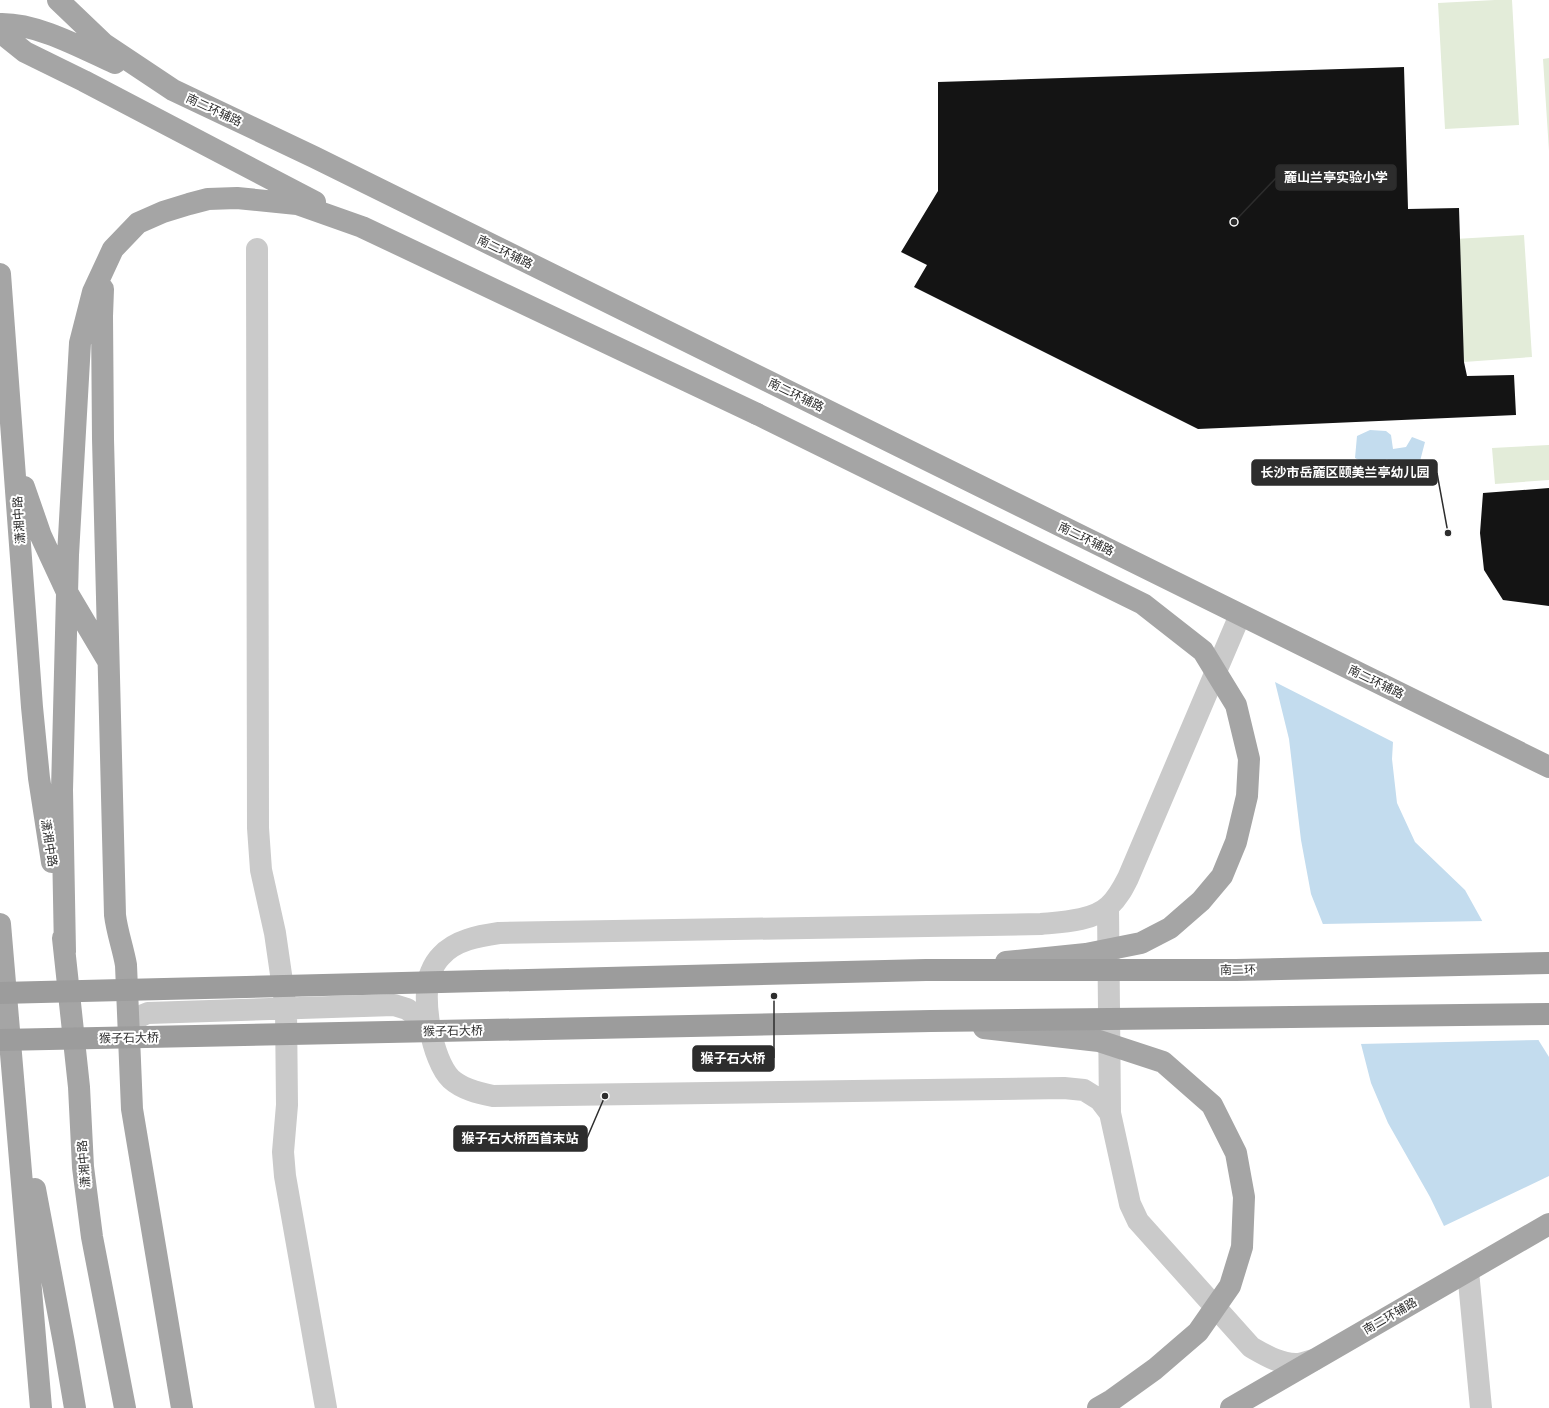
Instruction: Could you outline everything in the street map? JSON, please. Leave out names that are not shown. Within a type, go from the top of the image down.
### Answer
[{"type":"highway","name":"南二环","points":[[926,970],[1236,970],[1549,963]]},
{"type":"highway","points":[[0,993],[926,970]]},
{"type":"highway","points":[[931,1021],[1549,1014]]},
{"type":"highway","name":"猴子石大桥","points":[[0,1040],[931,1021]]},
{"type":"main road","name":"南二环辅路","points":[[58,0],[104,44],[173,90],[328,164],[1549,767]]},
{"type":"main road","points":[[0,24],[12,24],[62,39],[173,90]]},
{"type":"main road","points":[[0,32],[25,52],[154,117],[362,227],[757,414],[1143,604],[1204,652],[1236,705],[1249,759],[1247,796],[1236,842],[1222,876],[1201,902],[1170,928],[1141,943],[1086,954],[926,970]]},
{"type":"main road","points":[[65,952],[62,790],[67,592],[80,342],[93,292],[112,249],[138,223],[163,212],[208,199],[237,198],[297,204],[362,227]]},
{"type":"main road","points":[[106,264],[102,316],[103,439],[115,915],[116,929],[122,945],[126,965],[132,1109],[182,1408]]},
{"type":"main road","name":"潇湘中路","points":[[0,274],[38,778],[65,952],[79,1087],[83,1167],[92,1237],[124,1408]]},
{"type":"main road","points":[[13,444],[28,499],[41,536],[67,592],[109,663]]},
{"type":"main road","points":[[0,924],[41,1408]]},
{"type":"main road","points":[[931,1021],[1099,1041],[1163,1062],[1212,1105],[1236,1153],[1244,1197],[1242,1247],[1230,1286],[1198,1332],[1154,1369],[1112,1400],[1098,1408]]},
{"type":"main road","points":[[13,1078],[75,1408]]},
{"type":"main road","name":"南二环辅路","points":[[1231,1408],[1549,1224]]},
{"type":"street","points":[[258,249],[258,828],[261,870],[275,933],[286,1009],[287,1105],[283,1152],[285,1176],[326,1408]]},
{"type":"street","points":[[1110,1113],[1100,1100],[1084,1090],[1064,1088],[493,1096],[472,1091],[450,1078],[437,1056],[428,1024],[427,988],[430,972],[442,956],[457,945],[473,937],[499,933],[1041,924],[1066,922],[1084,918],[1108,907],[1118,896],[1128,878],[1240,614]]},
{"type":"street","points":[[1108,907],[1110,1113],[1130,1204],[1138,1221],[1251,1347],[1266,1356],[1281,1361],[1298,1364],[1314,1360]]},
{"type":"street","points":[[394,1005],[417,996],[427,988]]},
{"type":"street","points":[[128,997],[133,1005],[148,1013]]},
{"type":"street","points":[[129,1032],[138,1016],[148,1013],[394,1005],[407,1009],[428,1024]]},
{"type":"street","points":[[1468,1271],[1481,1408]]},
{"type":"green space","points":[[1512,0],[1519,125],[1445,129],[1438,3]]},
{"type":"green space","points":[[1549,58],[1549,151],[1543,59]]},
{"type":"green space","points":[[1524,235],[1532,357],[1464,362],[1455,239]]},
{"type":"green space","points":[[1549,445],[1549,480],[1495,484],[1492,448]]},
{"type":"water","points":[[1370,430],[1386,431],[1391,435],[1393,449],[1406,447],[1412,437],[1425,442],[1419,465],[1407,470],[1395,468],[1387,459],[1374,468],[1355,458],[1357,436]]},
{"type":"water","points":[[1275,682],[1393,742],[1392,759],[1397,803],[1415,842],[1465,890],[1490,935],[1539,1041],[1549,1057],[1549,1176],[1444,1226],[1430,1197],[1388,1123],[1371,1083],[1361,1044],[1330,942],[1311,894],[1301,840],[1289,739]]},
{"type":"pier","points":[[1485,921],[1541,1040],[1359,1044],[1329,942],[1322,924]]},
{"type":"building","points":[[1404,67],[1408,209],[1459,208],[1464,362],[1467,376],[1514,375],[1516,415],[1198,429],[914,287],[927,265],[901,252],[938,191],[938,82]]},
{"type":"building","points":[[1549,488],[1549,606],[1503,600],[1484,570],[1480,533],[1483,493]]},
{"type":"place","name":"麓山兰亭实验小学","points":[[1234,222]]},
{"type":"place","name":"长沙市岳麓区颐美兰亭幼儿园","points":[[1448,533]]},
{"type":"place","name":"猴子石大桥","points":[[774,996]]},
{"type":"place","name":"猴子石大桥西首末站","points":[[605,1096]]}]
